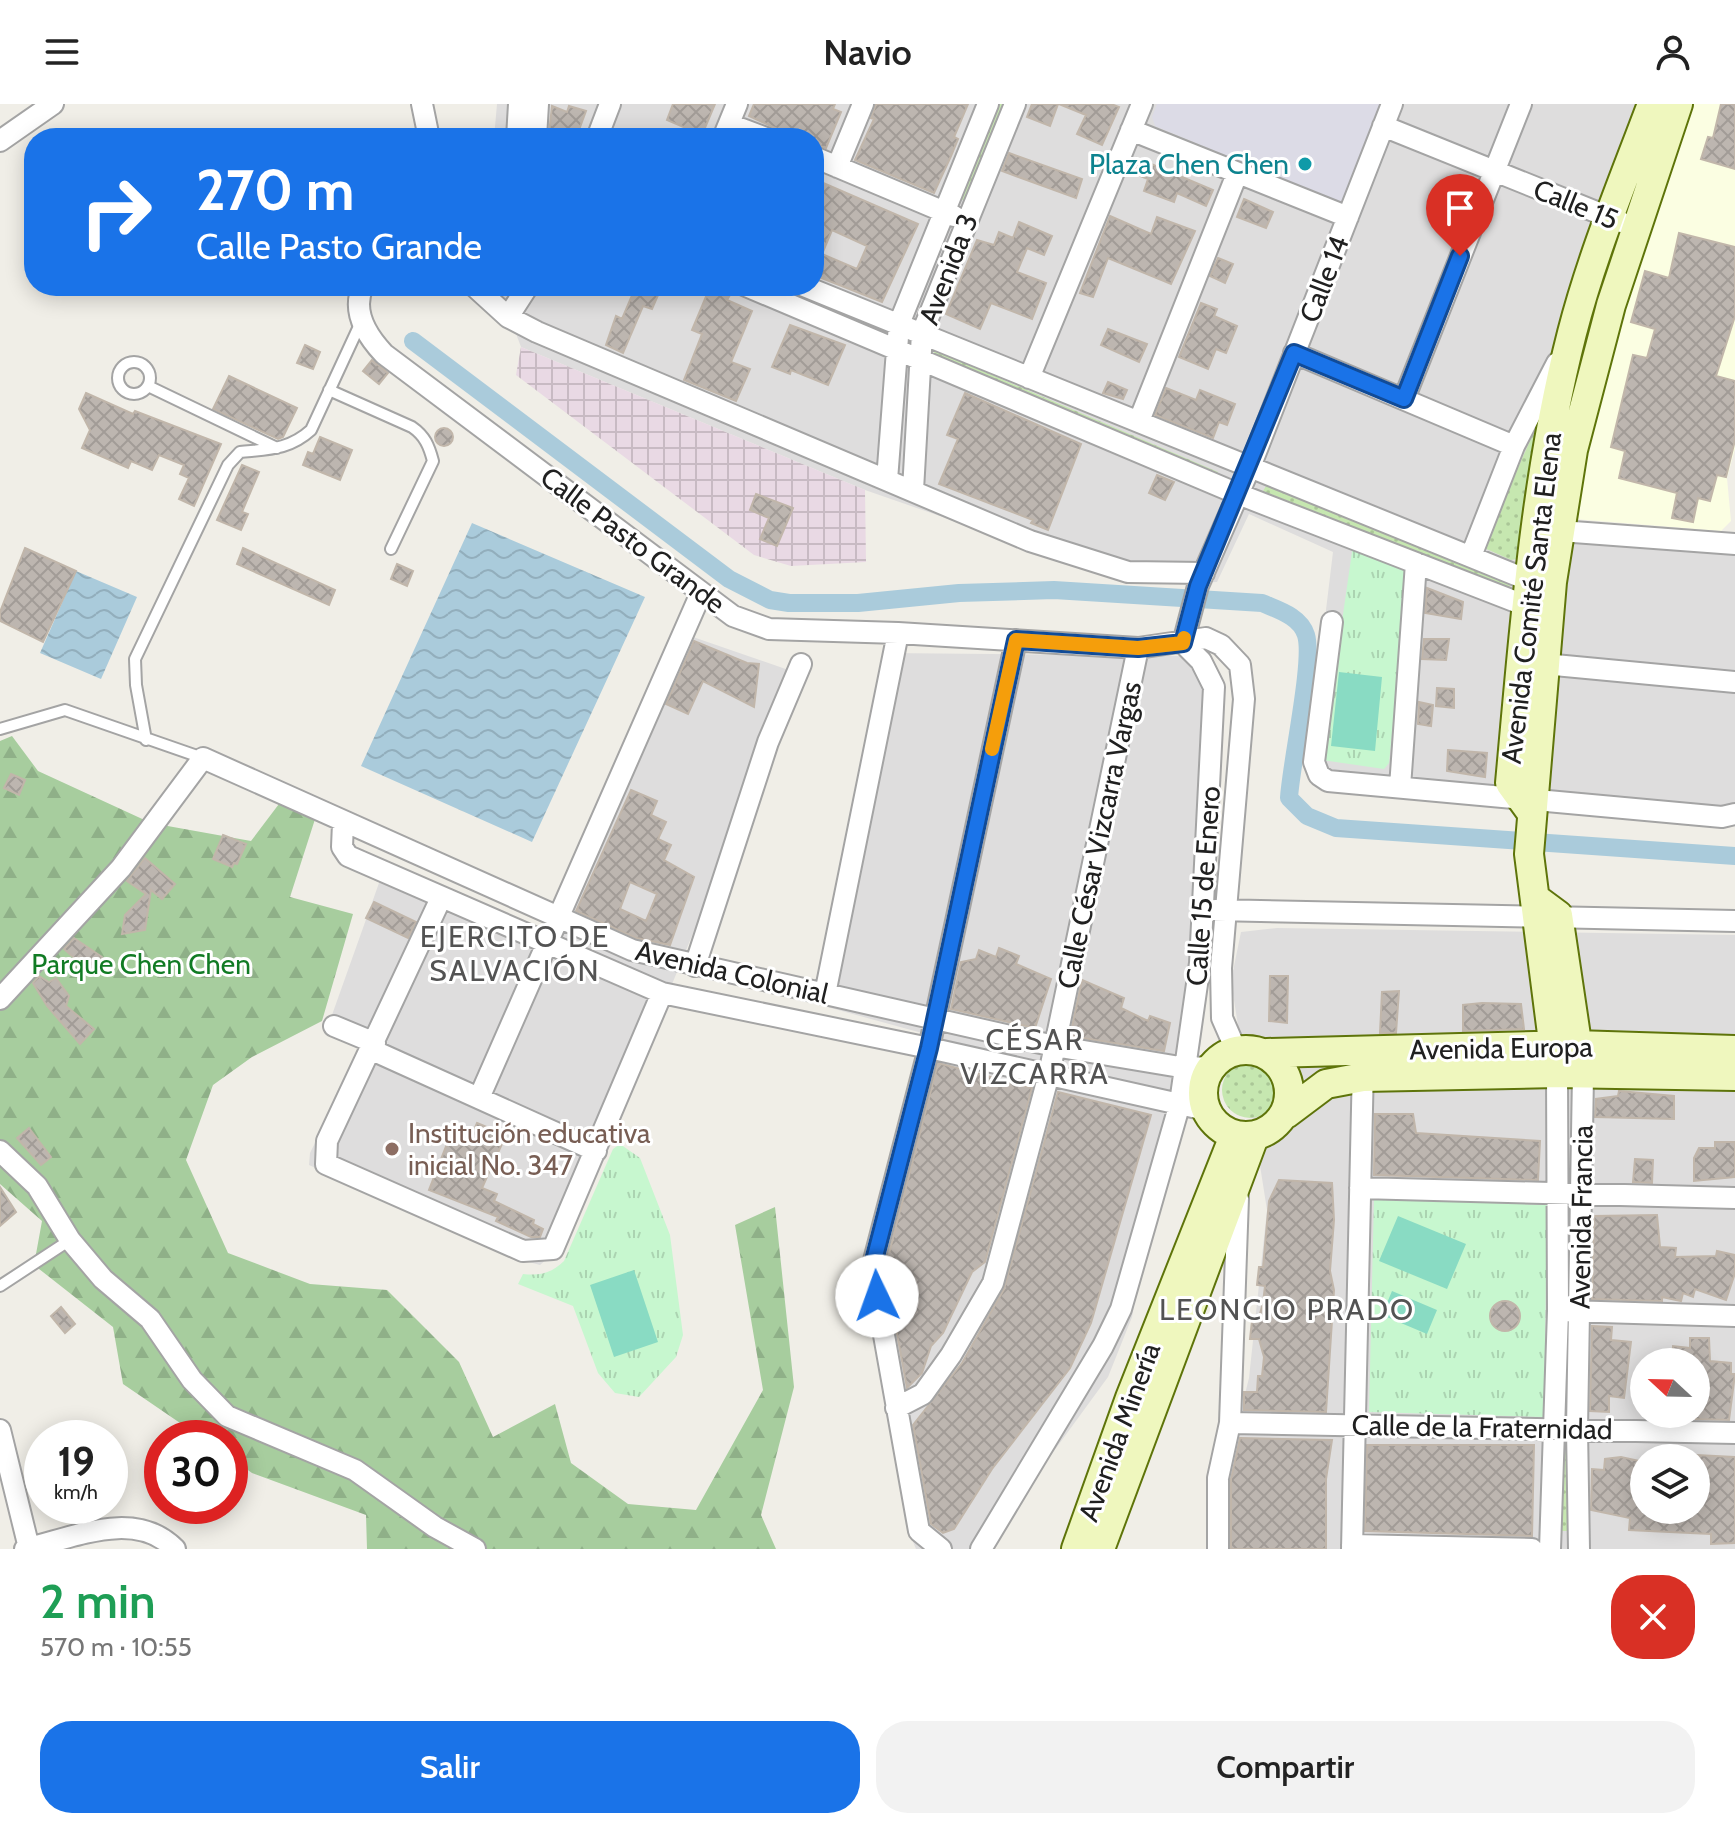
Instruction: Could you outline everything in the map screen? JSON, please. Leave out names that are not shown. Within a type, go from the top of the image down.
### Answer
[{"type":"main road","name":"Avenida Comité Santa Elena","points":[[1529,819],[1510,783],[1538,610],[1538,497],[1582,298],[1652,104]]},
{"type":"main road","points":[[1540,581],[1560,531],[1573,450],[1611,305],[1678,104]]},
{"type":"main road","points":[[1529,819],[1544,664],[1538,610]]},
{"type":"main road","name":"Avenida Francia","points":[[1529,819],[1567,1060]]},
{"type":"main road","points":[[1236,1050],[1267,1053],[1283,1068],[1291,1089],[1286,1114],[1244,1136],[1223,1131],[1193,1107],[1203,1088],[1198,1068],[1236,1050]]},
{"type":"main road","name":"Avenida Europa","points":[[1267,1053],[1364,1064],[1567,1060],[1735,1050]]},
{"type":"main road","name":"Avenida Europa","points":[[1567,1060],[1735,1076]]},
{"type":"main road","name":"Avenida Europa","points":[[1286,1114],[1326,1084],[1364,1064]]},
{"type":"main road","name":"Avenida Minería","points":[[1100,1549],[1238,1181],[1244,1136]]},
{"type":"main road","name":"Avenida Minería","points":[[1076,1549],[1130,1398],[1244,1136]]},
{"type":"street","points":[[0,141],[53,104]]},
{"type":"street","points":[[422,104],[427,128]]},
{"type":"street","points":[[518,128],[519,104]]},
{"type":"street","points":[[537,128],[538,104]]},
{"type":"street","points":[[601,128],[610,104]]},
{"type":"street","points":[[727,128],[737,104]]},
{"type":"street","points":[[837,167],[863,104]]},
{"type":"street","name":"Avenida 3","points":[[887,480],[899,324],[988,104]]},
{"type":"street","name":"Avenida 3","points":[[913,490],[922,333],[1015,104]]},
{"type":"street","points":[[1029,378],[1142,104]]},
{"type":"street","name":"Calle 14","points":[[1183,643],[1189,612],[1201,579],[1250,467],[1392,104]]},
{"type":"street","points":[[1404,399],[1521,104]]},
{"type":"street","name":"Calle 15","points":[[1383,126],[1636,228]]},
{"type":"street","points":[[1131,130],[1348,217]]},
{"type":"street","points":[[824,161],[966,221]]},
{"type":"street","points":[[1139,421],[1237,174]]},
{"type":"street","points":[[824,294],[1471,556],[1540,581]]},
{"type":"street","points":[[359,296],[361,322]]},
{"type":"street","points":[[485,296],[508,317],[1030,541],[1091,563],[1128,572],[1201,579]]},
{"type":"street","points":[[508,296],[508,317]]},
{"type":"street","points":[[508,317],[522,296]]},
{"type":"street","points":[[770,296],[1238,494],[1538,610]]},
{"type":"street","points":[[1582,298],[1611,305]]},
{"type":"street","name":"Calle Pasto Grande","points":[[361,322],[384,354],[733,616],[769,629],[898,633],[1138,648],[1183,643]]},
{"type":"street","points":[[1471,556],[1514,446],[1572,334]]},
{"type":"street","points":[[1294,353],[1514,446]]},
{"type":"street","points":[[1560,531],[1735,544]]},
{"type":"street","points":[[1400,787],[1416,563]]},
{"type":"street","points":[[479,1098],[701,593]]},
{"type":"street","points":[[1332,622],[1314,762],[1319,775],[1328,781],[1400,787],[1529,819],[1722,817],[1735,814]]},
{"type":"street","points":[[825,994],[898,633]]},
{"type":"street","name":"Calle 15 de Enero","points":[[1183,643],[1206,638],[1221,645],[1240,665],[1244,699],[1221,968],[1222,1018],[1236,1050]]},
{"type":"street","points":[[941,1549],[919,1531],[872,1268],[929,1048],[1016,640]]},
{"type":"street","name":"Calle 15 de Enero","points":[[1183,643],[1201,661],[1214,687],[1200,963],[1198,1068]]},
{"type":"street","name":"Calle César Vizcarra Vargas","points":[[896,1408],[923,1394],[951,1355],[993,1283],[1049,1074],[1138,648]]},
{"type":"street","points":[[695,966],[768,742],[801,664]]},
{"type":"street","points":[[1544,664],[1735,682]]},
{"type":"street","points":[[0,999],[121,868],[203,758],[343,823]]},
{"type":"street","name":"Avenida Colonial","points":[[1193,1107],[662,993],[348,856],[342,847],[343,823],[632,950],[1054,1046],[1198,1068]]},
{"type":"street","points":[[441,898],[374,1047],[327,1141],[326,1164],[332,1169],[523,1251],[536,1253],[553,1249],[662,993]]},
{"type":"street","points":[[1203,910],[1543,909],[1735,921]]},
{"type":"street","points":[[748,1010],[755,979]]},
{"type":"street","points":[[334,1026],[479,1098],[596,1151]]},
{"type":"street","name":"Avenida Francia","points":[[1567,1060],[1582,1194],[1577,1429],[1579,1549]]},
{"type":"street","name":"Avenida Francia","points":[[1550,1549],[1559,1195],[1567,1060]]},
{"type":"street","points":[[1364,1064],[1352,1547],[1532,1549]]},
{"type":"street","points":[[981,1549],[1103,1346],[1121,1309],[1193,1107]]},
{"type":"street","points":[[0,1151],[37,1186],[70,1240],[103,1279],[150,1319],[192,1380],[227,1416],[355,1470],[435,1527],[475,1549]]},
{"type":"street","points":[[1218,1549],[1218,1478],[1230,1423],[1238,1181]]},
{"type":"street","points":[[1360,1188],[1735,1198]]},
{"type":"street","points":[[1558,1311],[1735,1316]]},
{"type":"street","name":"Calle de la Fraternidad","points":[[1230,1423],[1735,1433]]},
{"type":"street","points":[[0,1430],[27,1549],[122,1526],[156,1535],[175,1549]]},
{"type":"street","points":[[1569,1549],[1589,1549]]},
{"type":"lane","points":[[146,740],[136,685],[135,659],[228,465],[240,452],[278,449],[298,442],[311,430],[361,322]]},
{"type":"lane","points":[[148,386],[278,449]]},
{"type":"lane","points":[[329,390],[412,427],[430,447],[433,461],[391,549]]},
{"type":"lane","points":[[0,729],[65,710],[203,758]]},
{"type":"lane","points":[[0,1286],[70,1240]]},
{"type":"shaded area","points":[[497,104],[1670,104],[1614,247],[1547,533],[1735,551],[1735,817],[1327,788],[1307,767],[1333,552],[1249,514],[1217,582],[1162,584],[1101,572],[865,490],[521,347],[502,296],[824,296],[824,128],[495,128]]},
{"type":"shaded area","name":"Plaza Chen Chen","points":[[1157,104],[1388,104],[1343,204],[1155,126],[1152,117]]},
{"type":"shaded area","points":[[1691,104],[1735,104],[1735,449],[1727,478],[1731,521],[1721,531],[1574,519],[1598,393],[1620,321],[1625,319],[1625,303]]},
{"type":"shaded area","points":[[521,347],[865,490],[866,562],[791,566],[754,555],[516,375]]},
{"type":"shaded area","points":[[693,637],[800,674],[599,1161],[557,1250],[540,1265],[511,1257],[309,1165],[310,1153],[362,1048],[327,1029],[379,883],[395,864],[555,936]]},
{"type":"shaded area","points":[[885,653],[1185,656],[1217,676],[1189,993],[1132,1317],[1108,1377],[992,1536],[974,1549],[916,1549],[907,1527],[868,1273],[922,1033],[820,1005]]},
{"type":"shaded area","points":[[1277,928],[1735,935],[1735,1549],[1206,1549],[1249,1378],[1267,1210],[1231,981],[1241,932]]},
{"type":"green space","points":[[1000,104],[1009,104],[969,204],[961,199]]},
{"type":"green space","points":[[936,351],[1218,474],[935,356],[933,353]]},
{"type":"green space","points":[[1535,430],[1516,559],[1511,560],[1482,547]]},
{"type":"green space","points":[[1266,486],[1510,585],[1508,590],[1263,491]]},
{"type":"green space","points":[[1353,545],[1409,567],[1389,763],[1384,769],[1322,760]]},
{"type":"green space","points":[[1339,672],[1382,677],[1375,751],[1331,746]]},
{"type":"green space","name":"Parque Chen Chen","points":[[12,736],[38,771],[151,823],[251,841],[285,796],[317,813],[290,897],[353,914],[322,1021],[252,1057],[213,1085],[186,1160],[228,1253],[310,1284],[387,1290],[459,1362],[493,1437],[555,1404],[571,1463],[628,1504],[696,1510],[763,1390],[735,1225],[775,1207],[794,1387],[761,1515],[776,1549],[367,1549],[366,1515],[248,1470],[248,1420],[176,1420],[123,1384],[113,1327],[34,1265],[42,1221],[0,1184],[0,741]]},
{"type":"green space","points":[[1250,1062],[1270,1070],[1278,1090],[1270,1110],[1250,1118],[1230,1110],[1222,1090],[1230,1070]]},
{"type":"green space","points":[[620,1144],[640,1158],[670,1235],[683,1335],[676,1357],[639,1397],[615,1393],[598,1373],[573,1306],[518,1284],[523,1274],[545,1273],[564,1261],[613,1149]]},
{"type":"green space","points":[[1374,1199],[1547,1205],[1544,1417],[1369,1412]]},
{"type":"green space","points":[[1398,1216],[1466,1244],[1447,1289],[1379,1261]]},
{"type":"green space","points":[[634,1270],[658,1342],[614,1357],[590,1285]]},
{"type":"green space","points":[[1392,1291],[1437,1310],[1427,1334],[1382,1315]]},
{"type":"green space","points":[[1563,1452],[1571,1452],[1569,1531],[1561,1531]]},
{"type":"water","points":[[472,523],[645,597],[532,842],[361,766]]},
{"type":"water","points":[[76,571],[137,597],[101,679],[40,653]]},
{"type":"building","points":[[673,104],[715,104],[705,128],[686,128],[667,120]]},
{"type":"building","points":[[754,104],[835,104],[833,109],[841,112],[826,148],[824,128],[775,128],[749,116]]},
{"type":"building","points":[[876,104],[968,104],[954,137],[958,139],[934,193],[855,160],[874,119],[871,118]]},
{"type":"building","points":[[1032,104],[1058,104],[1050,126],[1027,117]]},
{"type":"building","points":[[1059,104],[1111,104],[1119,107],[1102,145],[1077,134],[1086,115]]},
{"type":"building","points":[[1721,104],[1735,104],[1735,169],[1701,159],[1708,137],[1713,138]]},
{"type":"building","points":[[552,106],[567,112],[569,106],[586,111],[580,128],[550,128]]},
{"type":"building","points":[[1009,153],[1082,179],[1076,198],[1002,171]]},
{"type":"building","points":[[1137,158],[1213,190],[1206,206],[1177,193],[1174,202],[1144,191],[1148,179],[1128,171]]},
{"type":"building","points":[[824,183],[918,224],[882,302],[824,279],[824,255],[857,269],[867,246],[832,230],[824,249]]},
{"type":"building","points":[[1244,199],[1273,212],[1266,228],[1237,217]]},
{"type":"building","points":[[1110,216],[1151,234],[1157,217],[1195,231],[1171,284],[1108,258],[1093,297],[1080,293]]},
{"type":"building","points":[[1019,222],[1052,236],[1044,255],[1027,248],[1017,272],[1046,283],[1032,319],[991,303],[980,329],[946,314],[977,240],[994,245],[999,232],[1013,238]]},
{"type":"building","points":[[1679,233],[1735,247],[1735,316],[1716,376],[1735,381],[1735,440],[1726,477],[1717,475],[1710,501],[1698,498],[1693,522],[1672,518],[1677,493],[1619,478],[1625,451],[1611,447],[1633,355],[1647,358],[1655,329],[1631,322],[1645,271],[1669,278]]},
{"type":"building","points":[[1218,258],[1233,264],[1225,283],[1210,276]]},
{"type":"building","points":[[632,296],[658,296],[652,309],[643,306],[623,353],[606,345],[616,316],[622,319]]},
{"type":"building","points":[[706,296],[729,296],[727,300],[752,311],[731,362],[750,369],[736,401],[684,380],[702,334],[692,330]]},
{"type":"building","points":[[1201,303],[1217,309],[1214,316],[1237,326],[1226,353],[1216,349],[1208,369],[1179,357]]},
{"type":"building","points":[[790,325],[845,345],[828,385],[791,370],[790,374],[772,367]]},
{"type":"building","points":[[1108,329],[1147,344],[1139,362],[1101,345]]},
{"type":"building","points":[[305,345],[320,352],[313,369],[297,363]]},
{"type":"building","points":[[372,360],[388,373],[379,384],[363,371]]},
{"type":"building","points":[[229,376],[297,408],[283,437],[278,439],[213,409]]},
{"type":"building","points":[[1108,382],[1127,390],[1123,399],[1103,393]]},
{"type":"building","points":[[1166,388],[1196,400],[1200,390],[1235,404],[1227,425],[1219,422],[1213,438],[1155,415]]},
{"type":"building","points":[[86,393],[133,414],[135,411],[221,444],[194,506],[179,499],[189,478],[180,474],[184,465],[159,455],[152,470],[131,461],[128,468],[82,448],[90,430],[79,409]]},
{"type":"building","points":[[965,393],[1081,444],[1048,530],[1031,523],[1033,520],[939,484],[958,439],[947,435]]},
{"type":"building","points":[[444,428],[453,437],[444,446],[435,437]]},
{"type":"building","points":[[320,437],[352,450],[340,480],[303,465],[308,452],[313,454]]},
{"type":"building","points":[[242,465],[259,472],[242,512],[248,514],[241,530],[217,520]]},
{"type":"building","points":[[1157,475],[1174,482],[1165,500],[1149,493]]},
{"type":"building","points":[[756,494],[793,508],[777,546],[760,539],[769,518],[750,510]]},
{"type":"building","points":[[25,548],[76,571],[43,642],[0,621],[0,612]]},
{"type":"building","points":[[243,548],[335,590],[329,605],[237,564]]},
{"type":"building","points":[[397,564],[413,571],[407,586],[391,579]]},
{"type":"building","points":[[1427,588],[1463,602],[1461,619],[1425,613]]},
{"type":"building","points":[[1424,639],[1449,639],[1446,660],[1422,659]]},
{"type":"building","points":[[694,641],[747,663],[759,664],[754,707],[703,681],[688,714],[666,704]]},
{"type":"building","points":[[1437,688],[1454,689],[1454,708],[1436,706]]},
{"type":"building","points":[[1419,702],[1433,705],[1431,726],[1418,724]]},
{"type":"building","points":[[1448,750],[1487,753],[1485,777],[1447,771]]},
{"type":"building","points":[[11,774],[25,780],[19,795],[4,788]]},
{"type":"building","points":[[631,790],[657,801],[651,815],[666,822],[658,839],[671,845],[664,860],[694,877],[670,945],[636,938],[576,911]],"holes":[[[630,882],[657,894],[646,921],[620,909]]]},
{"type":"building","points":[[223,835],[246,844],[237,864],[234,863],[232,867],[213,859]]},
{"type":"building","points":[[145,858],[175,884],[162,899],[151,890],[145,930],[122,934],[125,915],[146,894],[127,881]]},
{"type":"building","points":[[374,902],[416,922],[408,938],[366,918]]},
{"type":"building","points":[[74,938],[102,957],[93,975],[64,949]]},
{"type":"building","points":[[999,948],[1019,956],[1016,964],[1051,979],[1035,1028],[951,1009],[961,962],[976,959],[979,950],[996,957]]},
{"type":"building","points":[[39,976],[49,982],[56,978],[69,996],[66,1006],[94,1029],[80,1044],[47,1006],[33,983]]},
{"type":"building","points":[[1270,976],[1288,976],[1287,1023],[1269,1021]]},
{"type":"building","points":[[1082,980],[1124,998],[1121,1008],[1148,1021],[1150,1016],[1170,1023],[1164,1051],[1070,1036]]},
{"type":"building","points":[[1399,991],[1396,1033],[1380,1033],[1382,992]]},
{"type":"building","points":[[1521,1004],[1524,1029],[1463,1031],[1463,1005]]},
{"type":"building","points":[[938,1063],[1032,1088],[985,1262],[972,1272],[943,1333],[931,1346],[922,1373],[907,1388],[885,1269]]},
{"type":"building","points":[[1619,1091],[1674,1096],[1674,1119],[1595,1117],[1596,1099],[1618,1096]]},
{"type":"building","points":[[1058,1092],[1151,1115],[1091,1323],[1070,1368],[992,1469],[954,1529],[943,1533],[931,1524],[913,1425],[962,1363],[1004,1289]]},
{"type":"building","points":[[1375,1114],[1413,1114],[1416,1133],[1540,1141],[1538,1180],[1374,1175]]},
{"type":"building","points":[[477,1123],[506,1135],[482,1188],[497,1194],[494,1201],[534,1220],[533,1224],[543,1229],[540,1237],[531,1237],[496,1221],[498,1217],[429,1190],[452,1131],[470,1139]]},
{"type":"building","points":[[29,1128],[51,1157],[41,1165],[17,1138]]},
{"type":"building","points":[[1715,1142],[1735,1142],[1735,1177],[1694,1181],[1694,1158],[1699,1148],[1715,1148]]},
{"type":"building","points":[[1635,1159],[1653,1160],[1652,1183],[1633,1182]]},
{"type":"building","points":[[1279,1180],[1332,1183],[1334,1220],[1330,1271],[1334,1290],[1326,1412],[1244,1410],[1244,1392],[1257,1392],[1258,1376],[1262,1376],[1264,1357],[1259,1339],[1250,1339],[1252,1321],[1258,1321],[1263,1303],[1265,1286],[1257,1285],[1259,1267],[1263,1267],[1269,1201]]},
{"type":"building","points":[[0,1187],[16,1212],[0,1226]]},
{"type":"building","points":[[1657,1215],[1660,1247],[1676,1248],[1675,1257],[1716,1256],[1717,1251],[1735,1255],[1735,1273],[1726,1300],[1695,1289],[1693,1297],[1683,1293],[1681,1301],[1662,1297],[1662,1301],[1592,1299],[1594,1216]]},
{"type":"building","points":[[1505,1301],[1516,1305],[1520,1316],[1516,1327],[1505,1331],[1494,1327],[1490,1316],[1494,1305]]},
{"type":"building","points":[[61,1307],[75,1324],[65,1333],[51,1316]]},
{"type":"building","points":[[1592,1326],[1612,1327],[1611,1340],[1631,1342],[1624,1398],[1609,1396],[1609,1412],[1590,1411]]},
{"type":"building","points":[[1690,1338],[1709,1338],[1709,1348],[1690,1348]]},
{"type":"building","points":[[1710,1361],[1731,1363],[1731,1374],[1735,1374],[1729,1420],[1710,1419]]},
{"type":"building","points":[[1240,1438],[1332,1440],[1326,1479],[1326,1549],[1231,1549],[1231,1479]]},
{"type":"building","points":[[1367,1445],[1534,1445],[1532,1536],[1365,1531]]},
{"type":"building","points":[[1710,1456],[1735,1457],[1735,1543],[1711,1544],[1711,1534],[1629,1530],[1630,1518],[1630,1524],[1710,1524]]},
{"type":"building","points":[[1605,1459],[1630,1459],[1630,1518],[1591,1510],[1592,1469],[1604,1470]]},
{"type":"waterway","points":[[413,341],[729,579],[770,600],[858,603],[959,593],[1054,590],[1262,603],[1288,614],[1303,628],[1308,648],[1289,798],[1307,816],[1336,828],[1735,856]]},
{"type":"slow traffic","points":[[992,749],[1016,640],[1138,648],[1183,643],[1184,638]]},
{"type":"place","name":"Plaza Chen Chen","points":[[1305,164]]},
{"type":"place","name":"Institución educativa inicial No. 347","points":[[392,1149]]},
{"type":"district","name":"EJERCITO DE SALVACIÓN","points":[[515,954]]},
{"type":"district","name":"CÉSAR VIZCARRA","points":[[1035,1057]]},
{"type":"district","name":"LEONCIO PRADO","points":[[1287,1310]]},
{"type":"route","points":[[877,1296],[872,1268],[929,1048],[1016,640],[1138,648],[1183,643],[1198,586],[1250,467],[1294,353],[1404,399],[1460,256]]}]
